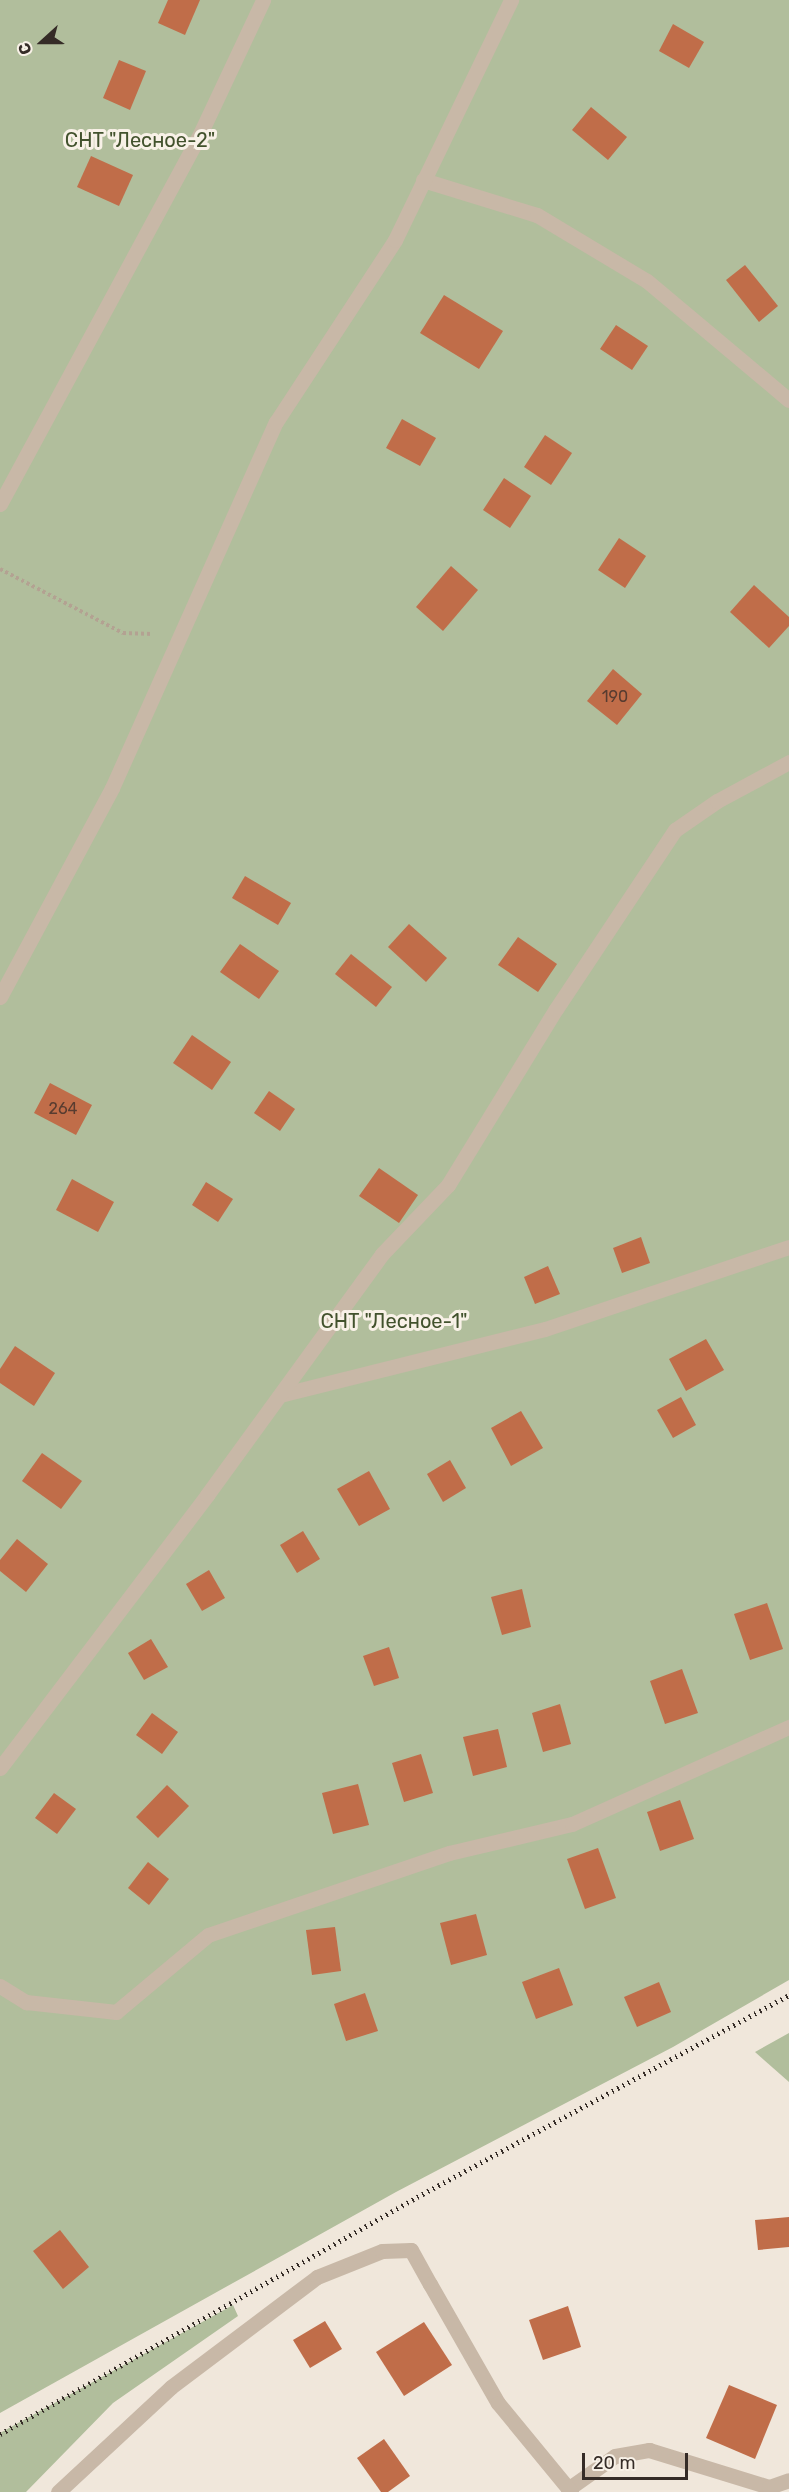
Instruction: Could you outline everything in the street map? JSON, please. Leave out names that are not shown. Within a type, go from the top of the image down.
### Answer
[{"type":"street","points":[[0,504],[201,132],[263,0]]},
{"type":"street","points":[[0,997],[112,788],[276,422],[395,240],[511,0]]},
{"type":"street","points":[[423,180],[537,215],[647,281],[789,400]]},
{"type":"street","points":[[0,1768],[280,1395],[382,1254],[448,1185],[556,1009],[675,830],[717,801],[789,762]]},
{"type":"street","points":[[280,1395],[545,1329],[789,1247]]},
{"type":"street","points":[[0,1986],[26,2002],[116,2012],[208,1935],[449,1853],[572,1824],[789,1727]]},
{"type":"street","points":[[58,2492],[171,2387],[317,2277],[382,2251],[411,2250],[498,2403],[570,2490],[615,2456],[649,2450],[770,2487],[789,2480]]},
{"type":"path","points":[[0,570],[123,633],[181,636]]},
{"type":"green space","name":"СНТ \"Лесное-1\"","points":[[0,0],[789,0],[789,1980],[673,2047],[396,2192],[0,2413]]},
{"type":"green space","points":[[789,2033],[789,2082],[755,2052]]},
{"type":"green space","points":[[233,2305],[238,2316],[113,2403],[26,2492],[0,2492],[0,2433]]},
{"type":"building","points":[[168,0],[200,0],[185,35],[158,23]]},
{"type":"building","points":[[673,24],[704,42],[689,68],[659,51]]},
{"type":"building","points":[[119,60],[146,71],[130,110],[103,98]]},
{"type":"building","points":[[591,107],[627,137],[608,160],[572,130]]},
{"type":"building","points":[[91,156],[133,175],[119,206],[77,187]]},
{"type":"building","points":[[745,265],[778,306],[759,322],[726,280]]},
{"type":"building","points":[[444,295],[503,331],[479,369],[420,333]]},
{"type":"building","points":[[616,325],[648,346],[632,370],[600,349]]},
{"type":"building","points":[[402,419],[436,438],[420,466],[386,448]]},
{"type":"building","points":[[545,435],[572,453],[551,485],[524,467]]},
{"type":"building","points":[[504,478],[531,496],[510,528],[483,510]]},
{"type":"building","points":[[619,538],[646,556],[625,588],[598,570]]},
{"type":"building","points":[[451,566],[478,590],[443,631],[416,607]]},
{"type":"building","points":[[754,585],[789,617],[789,626],[769,648],[730,612]]},
{"type":"building","points":[[613,669],[642,694],[617,725],[587,701]]},
{"type":"building","points":[[245,876],[291,903],[278,925],[232,898]]},
{"type":"building","points":[[409,924],[447,958],[426,982],[388,947]]},
{"type":"building","points":[[518,937],[557,964],[538,992],[498,965]]},
{"type":"building","points":[[240,944],[279,971],[259,999],[220,972]]},
{"type":"building","points":[[351,954],[392,987],[376,1007],[335,974]]},
{"type":"building","points":[[192,1035],[231,1062],[212,1090],[173,1063]]},
{"type":"building","points":[[50,1083],[92,1105],[76,1135],[34,1113]]},
{"type":"building","points":[[269,1091],[295,1109],[280,1131],[254,1113]]},
{"type":"building","points":[[379,1168],[418,1195],[399,1223],[359,1196]]},
{"type":"building","points":[[72,1179],[114,1202],[98,1232],[56,1210]]},
{"type":"building","points":[[206,1182],[233,1199],[218,1222],[192,1205]]},
{"type":"building","points":[[641,1237],[650,1263],[622,1273],[613,1248]]},
{"type":"building","points":[[548,1266],[560,1294],[535,1304],[524,1277]]},
{"type":"building","points":[[706,1339],[724,1370],[686,1391],[669,1359]]},
{"type":"building","points":[[15,1346],[55,1373],[34,1406],[0,1383],[0,1369]]},
{"type":"building","points":[[681,1397],[696,1425],[673,1438],[657,1410]]},
{"type":"building","points":[[521,1411],[543,1448],[511,1466],[491,1428]]},
{"type":"building","points":[[42,1453],[82,1481],[61,1509],[22,1481]]},
{"type":"building","points":[[450,1460],[466,1488],[443,1502],[427,1474]]},
{"type":"building","points":[[369,1471],[390,1509],[359,1526],[337,1489]]},
{"type":"building","points":[[303,1531],[320,1559],[297,1573],[280,1545]]},
{"type":"building","points":[[17,1539],[48,1564],[26,1592],[0,1571],[0,1560]]},
{"type":"building","points":[[209,1570],[225,1598],[202,1611],[186,1584]]},
{"type":"building","points":[[522,1589],[531,1627],[502,1635],[491,1597]]},
{"type":"building","points":[[767,1603],[783,1649],[750,1660],[734,1614]]},
{"type":"building","points":[[151,1639],[168,1667],[144,1680],[128,1653]]},
{"type":"building","points":[[389,1647],[399,1678],[374,1686],[363,1656]]},
{"type":"building","points":[[682,1669],[698,1713],[665,1724],[650,1681]]},
{"type":"building","points":[[560,1704],[571,1744],[543,1752],[532,1713]]},
{"type":"building","points":[[152,1713],[178,1732],[162,1754],[136,1735]]},
{"type":"building","points":[[498,1729],[507,1767],[473,1776],[463,1737]]},
{"type":"building","points":[[421,1754],[433,1793],[404,1802],[392,1763]]},
{"type":"building","points":[[358,1784],[369,1825],[333,1834],[322,1793]]},
{"type":"building","points":[[167,1785],[189,1806],[158,1838],[136,1817]]},
{"type":"building","points":[[54,1793],[76,1809],[57,1834],[35,1818]]},
{"type":"building","points":[[680,1800],[694,1839],[660,1851],[647,1812]]},
{"type":"building","points":[[598,1848],[616,1898],[585,1909],[567,1859]]},
{"type":"building","points":[[148,1862],[169,1879],[149,1905],[128,1888]]},
{"type":"building","points":[[476,1914],[487,1955],[451,1965],[440,1923]]},
{"type":"building","points":[[335,1927],[341,1971],[312,1975],[306,1930]]},
{"type":"building","points":[[559,1968],[573,2005],[536,2019],[522,1982]]},
{"type":"building","points":[[659,1982],[671,2012],[637,2027],[624,1997]]},
{"type":"building","points":[[365,1993],[378,2031],[346,2041],[334,2004]]},
{"type":"building","points":[[789,2217],[789,2247],[758,2250],[755,2220]]},
{"type":"building","points":[[60,2230],[89,2267],[63,2289],[33,2251]]},
{"type":"building","points":[[568,2306],[581,2347],[543,2360],[529,2320]]},
{"type":"building","points":[[325,2321],[342,2349],[310,2368],[293,2340]]},
{"type":"building","points":[[424,2322],[452,2365],[404,2396],[376,2352]]},
{"type":"building","points":[[729,2385],[777,2405],[755,2459],[706,2438]]},
{"type":"building","points":[[384,2439],[410,2476],[388,2492],[381,2492],[357,2458]]},
{"type":"railway","points":[[0,2434],[417,2197],[789,1995]]},
{"type":"park label","name":"СНТ \"Лесное-2\"","points":[[140,140]]}]
